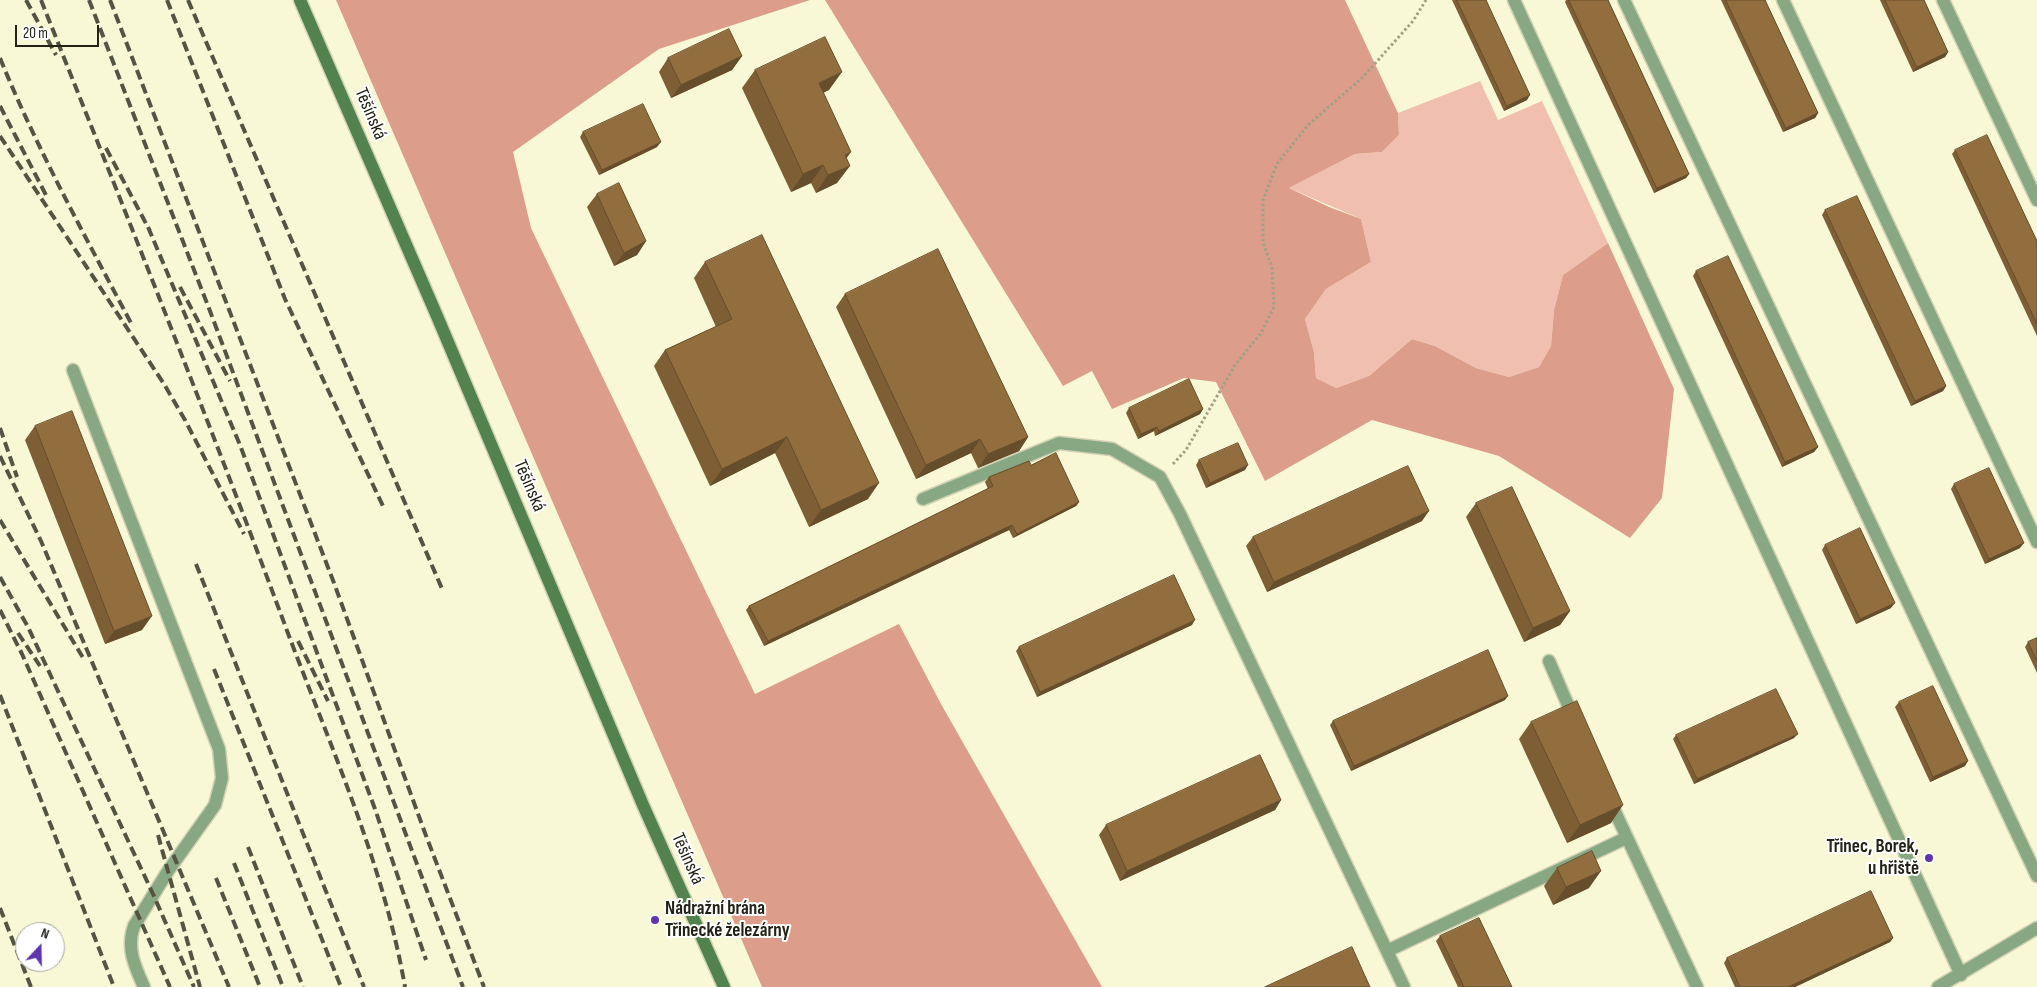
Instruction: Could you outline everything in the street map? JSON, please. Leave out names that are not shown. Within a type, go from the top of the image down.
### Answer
[{"type":"main road","name":"Těšínská","points":[[300,0],[441,325],[639,796],[724,987]]},
{"type":"street","points":[[1514,0],[1961,975]]},
{"type":"street","points":[[1624,0],[2037,876]]},
{"type":"street","points":[[1783,0],[2037,542]]},
{"type":"street","points":[[1943,0],[2037,200]]},
{"type":"street","points":[[73,370],[219,749],[222,764],[222,778],[215,805],[168,871],[130,935],[130,949],[144,987]]},
{"type":"street","points":[[923,499],[1059,443],[1112,449],[1160,477],[1180,514],[1404,987]]},
{"type":"street","points":[[1549,661],[1580,732]]},
{"type":"street","points":[[1603,785],[1626,838],[1698,987]]},
{"type":"street","points":[[1387,951],[1626,838]]},
{"type":"street","points":[[1938,987],[2037,928]]},
{"type":"path","points":[[1160,477],[1186,450],[1235,365],[1261,333],[1274,307],[1272,267],[1263,243],[1264,200],[1277,164],[1308,125],[1362,78],[1412,21],[1426,0]]},
{"type":"shaded area","points":[[336,0],[810,0],[659,49],[513,152],[531,228],[755,694],[899,624],[941,704],[1102,987],[762,987]]},
{"type":"shaded area","points":[[825,0],[1345,0],[1398,113],[1399,135],[1382,152],[1355,154],[1289,188],[1329,207],[1361,219],[1371,262],[1326,289],[1305,319],[1314,352],[1316,378],[1336,388],[1369,376],[1412,339],[1435,346],[1476,368],[1509,377],[1539,367],[1551,346],[1554,310],[1563,275],[1608,243],[1674,389],[1662,498],[1630,538],[1499,456],[1372,420],[1265,481],[1216,382],[1184,378],[1112,409],[1092,371],[1063,386]]},
{"type":"shaded area","points":[[1480,81],[1498,120],[1542,101],[1608,243],[1563,275],[1554,310],[1551,346],[1539,367],[1509,377],[1476,368],[1435,346],[1412,339],[1369,376],[1336,388],[1316,378],[1314,352],[1305,319],[1326,289],[1371,262],[1361,219],[1289,188],[1355,154],[1382,152],[1399,135],[1398,113]]},
{"type":"building","points":[[1457,0],[1486,0],[1530,95],[1507,106]]},
{"type":"building","points":[[1569,0],[1608,0],[1689,174],[1657,188]]},
{"type":"building","points":[[1726,0],[1765,0],[1818,113],[1786,128]]},
{"type":"building","points":[[1885,0],[1924,0],[1948,52],[1917,67]]},
{"type":"building","points":[[729,29],[742,56],[681,85],[668,58]]},
{"type":"building","points":[[825,37],[842,72],[819,83],[851,152],[845,155],[850,166],[828,175],[823,165],[803,174],[755,70]]},
{"type":"building","points":[[643,104],[661,142],[602,170],[583,132]]},
{"type":"building","points":[[1987,135],[2037,241],[2037,324],[1955,150]]},
{"type":"building","points":[[619,183],[646,241],[624,253],[597,194]]},
{"type":"building","points":[[1857,196],[1946,386],[1915,401],[1825,210]]},
{"type":"building","points":[[762,235],[879,483],[821,510],[787,437],[722,469],[665,350],[732,319],[705,262]]},
{"type":"building","points":[[938,249],[1028,437],[988,454],[980,439],[926,465],[845,294]]},
{"type":"building","points":[[1728,256],[1818,447],[1785,462],[1696,271]]},
{"type":"building","points":[[1189,379],[1203,409],[1159,431],[1157,427],[1141,434],[1129,408]]},
{"type":"building","points":[[72,411],[152,616],[114,631],[35,426]]},
{"type":"building","points":[[1238,443],[1248,465],[1210,483],[1199,460]]},
{"type":"building","points":[[1056,453],[1079,502],[1017,534],[1012,525],[768,641],[749,606],[993,486],[989,477],[1029,461],[1031,465]]},
{"type":"building","points":[[1408,466],[1429,511],[1274,582],[1253,537]]},
{"type":"building","points":[[1989,468],[2024,543],[1989,559],[1954,484]]},
{"type":"building","points":[[1512,487],[1570,611],[1533,628],[1476,503]]},
{"type":"building","points":[[1860,528],[1895,603],[1860,619],[1825,545]]},
{"type":"building","points":[[1174,575],[1195,620],[1040,692],[1019,647]]},
{"type":"building","points":[[2037,638],[2037,661],[2028,642]]},
{"type":"building","points":[[1488,650],[1508,696],[1354,766],[1333,721]]},
{"type":"building","points":[[1933,686],[1968,761],[1933,777],[1899,702]]},
{"type":"building","points":[[1776,689],[1798,734],[1697,779],[1676,735]]},
{"type":"building","points":[[1577,701],[1623,805],[1580,825],[1531,722]]},
{"type":"building","points":[[1260,755],[1281,800],[1127,871],[1106,825]]},
{"type":"building","points":[[1592,851],[1601,871],[1566,887],[1557,868]]},
{"type":"building","points":[[1871,891],[1893,938],[1788,987],[1740,987],[1727,958]]},
{"type":"building","points":[[1479,918],[1512,987],[1464,987],[1440,936]]},
{"type":"building","points":[[1352,947],[1370,987],[1265,987]]},
{"type":"railway","points":[[26,0],[56,55]]},
{"type":"railway","points":[[41,0],[198,397],[339,765],[384,897],[405,987]]},
{"type":"railway","points":[[89,0],[210,311],[463,987]]},
{"type":"railway","points":[[110,0],[334,583],[425,833],[484,987]]},
{"type":"railway","points":[[167,0],[285,299],[383,506]]},
{"type":"railway","points":[[188,0],[443,591]]},
{"type":"railway","points":[[0,58],[46,159],[131,323]]},
{"type":"railway","points":[[0,106],[47,197]]},
{"type":"railway","points":[[0,136],[164,384],[185,420],[244,534]]},
{"type":"railway","points":[[106,148],[150,231]]},
{"type":"railway","points":[[148,227],[240,445],[375,809],[426,960]]},
{"type":"railway","points":[[180,287],[230,381]]},
{"type":"railway","points":[[0,428],[17,477]]},
{"type":"railway","points":[[0,456],[41,541],[229,987]]},
{"type":"railway","points":[[0,520],[85,661]]},
{"type":"railway","points":[[196,564],[364,987]]},
{"type":"railway","points":[[0,577],[28,627],[153,894],[194,987]]},
{"type":"railway","points":[[0,610],[22,654],[170,987]]},
{"type":"railway","points":[[18,633],[40,666]]},
{"type":"railway","points":[[298,641],[328,701]]},
{"type":"railway","points":[[214,669],[341,987]]},
{"type":"railway","points":[[0,695],[114,987]]},
{"type":"railway","points":[[158,835],[200,987]]},
{"type":"railway","points":[[248,847],[303,987]]},
{"type":"railway","points":[[234,863],[283,987]]},
{"type":"railway","points":[[216,878],[260,987]]},
{"type":"railway","points":[[0,908],[31,987]]},
{"type":"place","name":"Třinec, Borek, u hřiště","points":[[1929,858]]},
{"type":"place","name":"Nádražní brána Třinecké železárny","points":[[655,920]]}]
